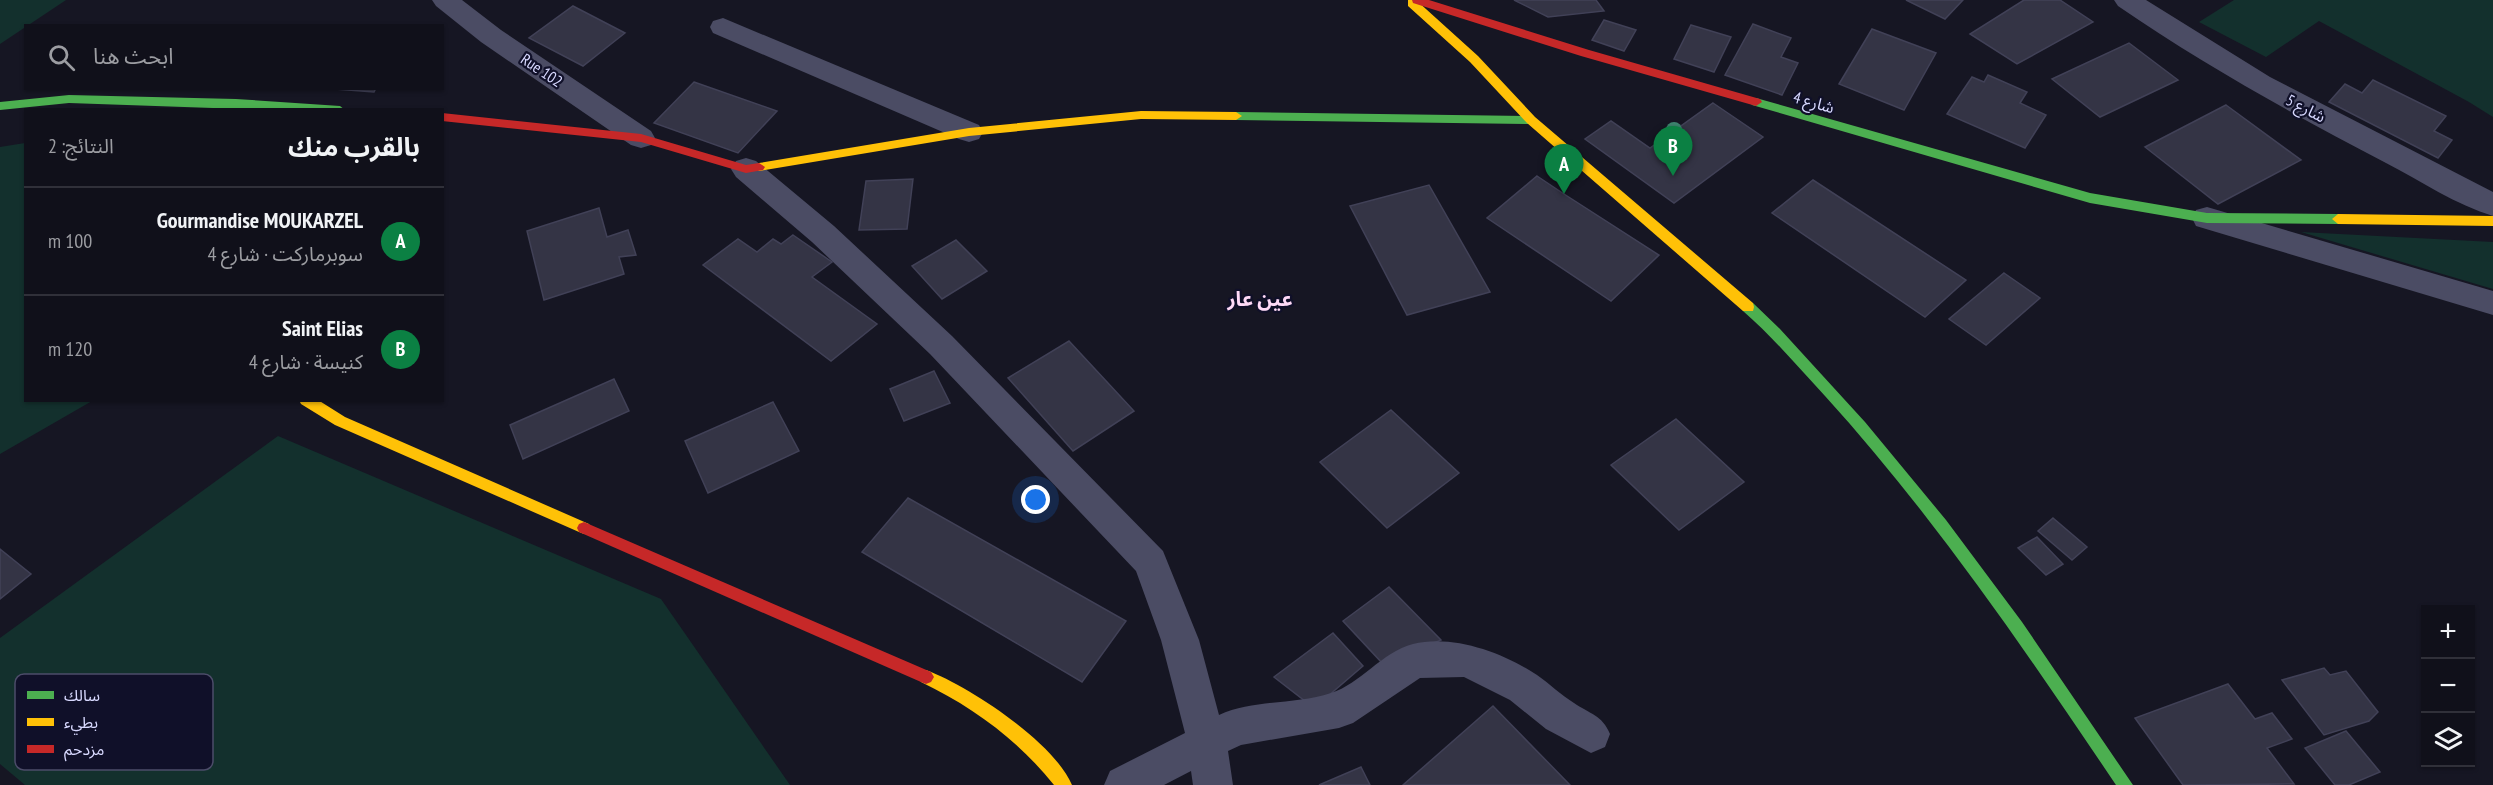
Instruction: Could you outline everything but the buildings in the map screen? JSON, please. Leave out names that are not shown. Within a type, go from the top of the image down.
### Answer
[{"type":"street","name":"Rue 102","points":[[446,0],[491,36],[641,138]]},
{"type":"street","points":[[1409,0],[1474,59],[1531,120],[1752,310],[1848,411],[1947,530],[2040,658],[2124,785]]},
{"type":"street","name":"شارع 4","points":[[1416,0],[1585,53],[2090,198],[2207,218],[2493,221]]},
{"type":"street","name":"شارع 5","points":[[2127,0],[2165,27],[2259,84],[2493,205]]},
{"type":"street","points":[[723,27],[969,132]]},
{"type":"street","points":[[0,106],[236,103],[310,108]]},
{"type":"street","points":[[746,169],[969,132],[1141,115],[1531,120]]},
{"type":"street","points":[[444,117],[641,138],[746,169],[824,234],[941,345],[1150,562],[1180,640],[1207,741],[1213,785]]},
{"type":"street","points":[[2207,218],[2493,303]]},
{"type":"street","points":[[309,402],[340,422],[954,689],[1010,726],[1049,764],[1064,785]]},
{"type":"street","points":[[1124,785],[1236,727],[1339,710],[1414,661],[1464,660],[1489,669],[1523,687],[1560,716],[1591,734]]},
{"type":"green space","points":[[0,0],[66,0],[30,24],[24,24],[24,28],[0,44]]},
{"type":"green space","points":[[2234,0],[2493,0],[2493,117],[2319,21],[2266,57],[2199,22]]},
{"type":"green space","points":[[24,143],[24,402],[90,402],[0,454],[0,147]]},
{"type":"green space","points":[[2301,232],[2493,242],[2493,289]]},
{"type":"green space","points":[[278,436],[661,599],[790,785],[25,785],[0,764],[0,638]]},
{"type":"traffic: fast","points":[[0,106],[69,99],[236,103],[310,108]]},
{"type":"traffic: fast","points":[[1756,102],[2090,198],[2207,218],[2338,219]]},
{"type":"traffic: fast","points":[[1236,116],[1531,120]]},
{"type":"traffic: fast","points":[[1748,307],[1775,333],[1902,474],[1980,575],[2125,785]]},
{"type":"traffic: slow","points":[[1412,3],[1474,59],[1531,120],[1748,307]]},
{"type":"traffic: slow","points":[[759,167],[969,132],[1141,115],[1236,116]]},
{"type":"traffic: slow","points":[[2338,219],[2493,221]]},
{"type":"traffic: slow","points":[[309,402],[340,421],[584,528]]},
{"type":"traffic: slow","points":[[926,677],[966,697],[1002,722],[1035,751],[1064,785]]},
{"type":"traffic: jam","points":[[1417,0],[1585,53],[1756,102]]},
{"type":"traffic: jam","points":[[444,117],[641,138],[746,169],[759,167]]},
{"type":"traffic: jam","points":[[584,528],[926,677]]},
{"type":"place","name":"Saint Elias","points":[[1673,176]]},
{"type":"place","name":"Gourmandise MOUKARZEL","points":[[1564,194]]},
{"type":"district","name":"عين عار","points":[[1260,299]]}]
